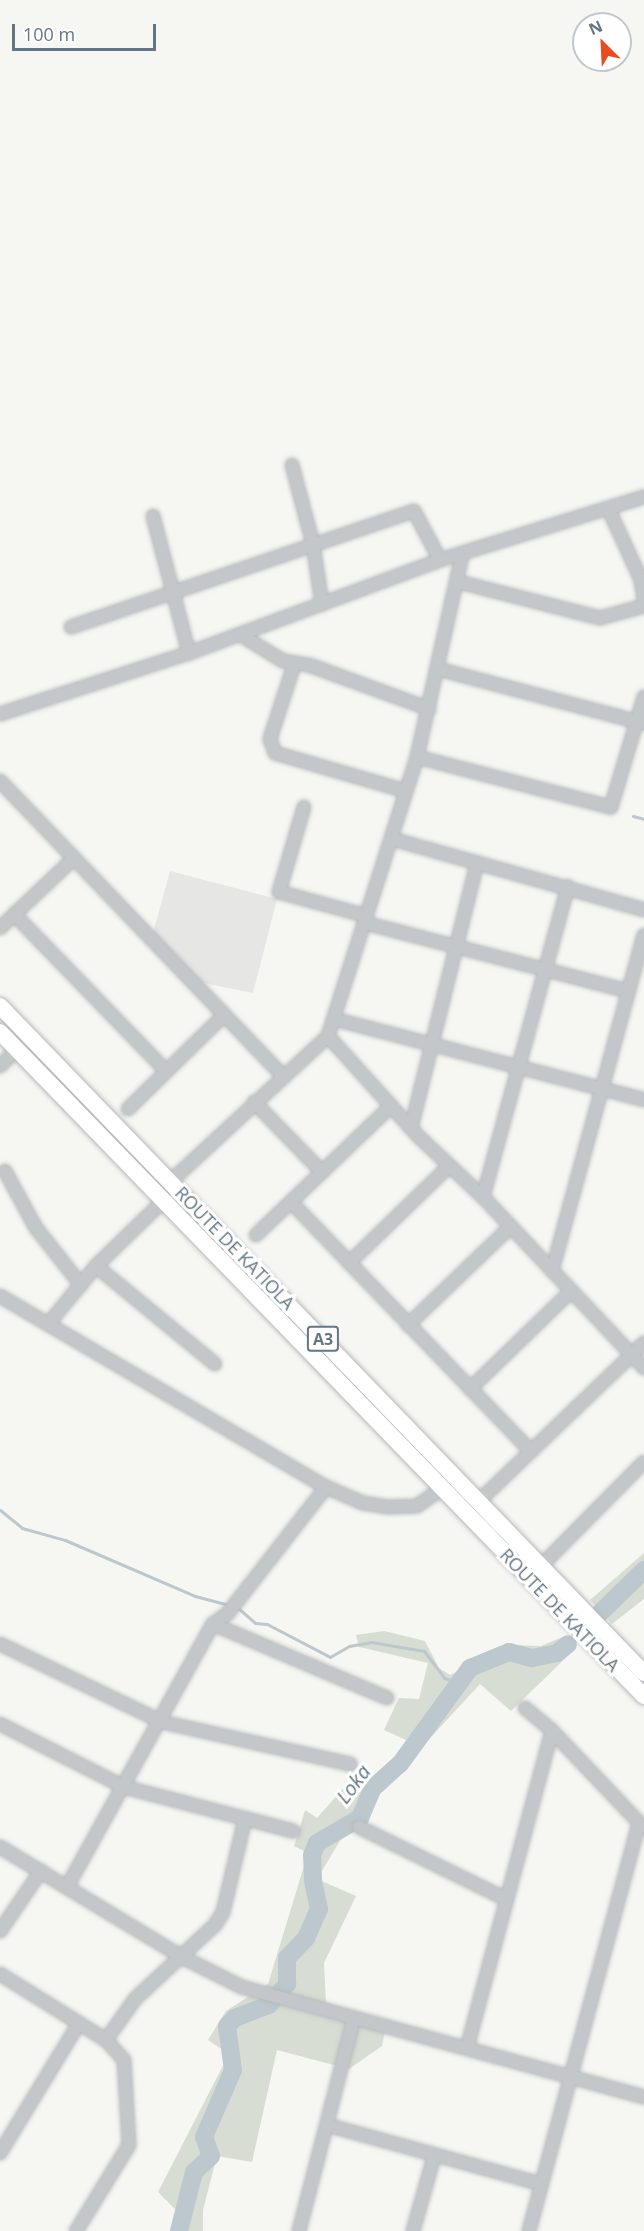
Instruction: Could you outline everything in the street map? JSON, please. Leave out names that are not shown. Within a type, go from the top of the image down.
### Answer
[{"type":"highway","name":"ROUTE DE KATIOLA","points":[[0,1006],[644,1673]]},
{"type":"highway","name":"ROUTE DE KATIOLA","points":[[0,1032],[644,1696]]},
{"type":"street","points":[[292,465],[312,544],[322,604]]},
{"type":"street","points":[[0,714],[241,635],[440,560],[462,556],[644,497]]},
{"type":"street","points":[[609,510],[641,580],[644,599]]},
{"type":"street","points":[[71,627],[173,590],[414,511],[440,560]]},
{"type":"street","points":[[153,516],[189,653]]},
{"type":"street","points":[[170,1182],[282,1076],[328,1036],[417,757],[459,582],[462,556]]},
{"type":"street","points":[[459,582],[600,618],[644,606]]},
{"type":"street","points":[[241,635],[294,665],[309,665],[429,709]]},
{"type":"street","points":[[294,665],[270,740],[275,753],[406,791]]},
{"type":"street","points":[[438,669],[640,722]]},
{"type":"street","points":[[417,757],[611,807],[640,722],[644,697]]},
{"type":"street","points":[[0,781],[282,1076]]},
{"type":"street","points":[[304,807],[279,892],[366,920],[545,971],[627,991]]},
{"type":"street","points":[[392,839],[568,886],[644,910]]},
{"type":"street","points":[[0,928],[73,858]]},
{"type":"street","points":[[411,1128],[459,946],[477,862]]},
{"type":"street","points":[[483,1197],[568,886]]},
{"type":"street","points":[[14,914],[165,1070]]},
{"type":"street","points":[[552,1271],[600,1088],[644,935]]},
{"type":"street","points":[[128,1109],[165,1070],[224,1015]]},
{"type":"street","points":[[334,1019],[433,1048],[644,1100]]},
{"type":"street","points":[[328,1036],[411,1128],[483,1197],[509,1228],[644,1368]]},
{"type":"street","points":[[0,1065],[17,1049]]},
{"type":"street","points":[[254,1102],[321,1172]]},
{"type":"street","points":[[256,1236],[391,1106]]},
{"type":"street","points":[[349,1263],[449,1166]]},
{"type":"street","points":[[5,1171],[36,1228],[81,1285]]},
{"type":"street","points":[[50,1323],[96,1266],[164,1200]]},
{"type":"street","points":[[291,1202],[531,1451]]},
{"type":"street","points":[[408,1325],[509,1228]]},
{"type":"street","points":[[96,1266],[215,1364]]},
{"type":"street","points":[[470,1389],[570,1292]]},
{"type":"street","points":[[0,1296],[50,1323],[326,1487],[363,1503],[389,1507],[417,1506],[443,1488]]},
{"type":"street","points":[[478,1502],[644,1343]]},
{"type":"street","points":[[541,1566],[644,1462]]},
{"type":"street","points":[[67,1887],[162,1722],[213,1624],[228,1613],[236,1598],[326,1487]]},
{"type":"street","points":[[213,1624],[387,1698]]},
{"type":"street","points":[[0,1644],[162,1722],[350,1764]]},
{"type":"street","points":[[525,1708],[552,1731],[642,1825],[568,2076],[529,2231]]},
{"type":"street","points":[[0,1724],[124,1787],[293,1831]]},
{"type":"street","points":[[467,2048],[552,1731]]},
{"type":"street","points":[[106,2040],[135,1999],[184,1958],[215,1925],[223,1912],[245,1819]]},
{"type":"street","points":[[359,1827],[507,1899]]},
{"type":"street","points":[[0,1846],[184,1958],[242,1987],[644,2097]]},
{"type":"street","points":[[0,1931],[41,1871]]},
{"type":"street","points":[[0,1974],[106,2040],[124,2060],[131,2134],[129,2145],[76,2231]]},
{"type":"street","points":[[299,2231],[354,2018]]},
{"type":"street","points":[[0,2153],[79,2023]]},
{"type":"street","points":[[327,2125],[434,2157],[541,2184]]},
{"type":"street","points":[[413,2231],[434,2157]]},
{"type":"shaded area","points":[[170,871],[277,899],[253,993],[194,981],[153,933]]},
{"type":"shaded area","points":[[644,1553],[644,1599],[612,1624],[590,1600]]},
{"type":"shaded area","points":[[384,1631],[425,1641],[439,1668],[450,1675],[513,1645],[541,1646],[565,1636],[576,1648],[511,1711],[480,1684],[349,1826],[317,1879],[356,1896],[324,1963],[326,2003],[387,2022],[382,2046],[349,2069],[277,2050],[252,2162],[217,2156],[203,2210],[203,2231],[172,2231],[179,2213],[158,2192],[229,2054],[208,2040],[226,2011],[268,1984],[308,1853],[294,1846],[305,1810],[317,1818],[357,1773],[375,1780],[395,1760],[408,1741],[384,1730],[399,1698],[419,1699],[428,1663],[359,1647],[356,1635]]},
{"type":"waterway","points":[[633,816],[644,819]]},
{"type":"waterway","points":[[0,1510],[22,1528],[65,1540],[195,1596],[229,1605]]},
{"type":"waterway","points":[[600,1613],[644,1570]]},
{"type":"waterway","points":[[238,1608],[255,1623],[267,1624],[330,1657],[349,1646],[371,1642],[424,1651],[444,1678],[458,1682]]},
{"type":"waterway","name":"Loka","points":[[179,2231],[194,2172],[211,2156],[204,2137],[233,2070],[227,2026],[235,2018],[269,2005],[287,1984],[287,1958],[306,1938],[319,1909],[313,1880],[312,1855],[317,1843],[360,1818],[373,1788],[400,1764],[470,1668],[509,1652],[532,1658],[557,1653],[568,1644]]}]
